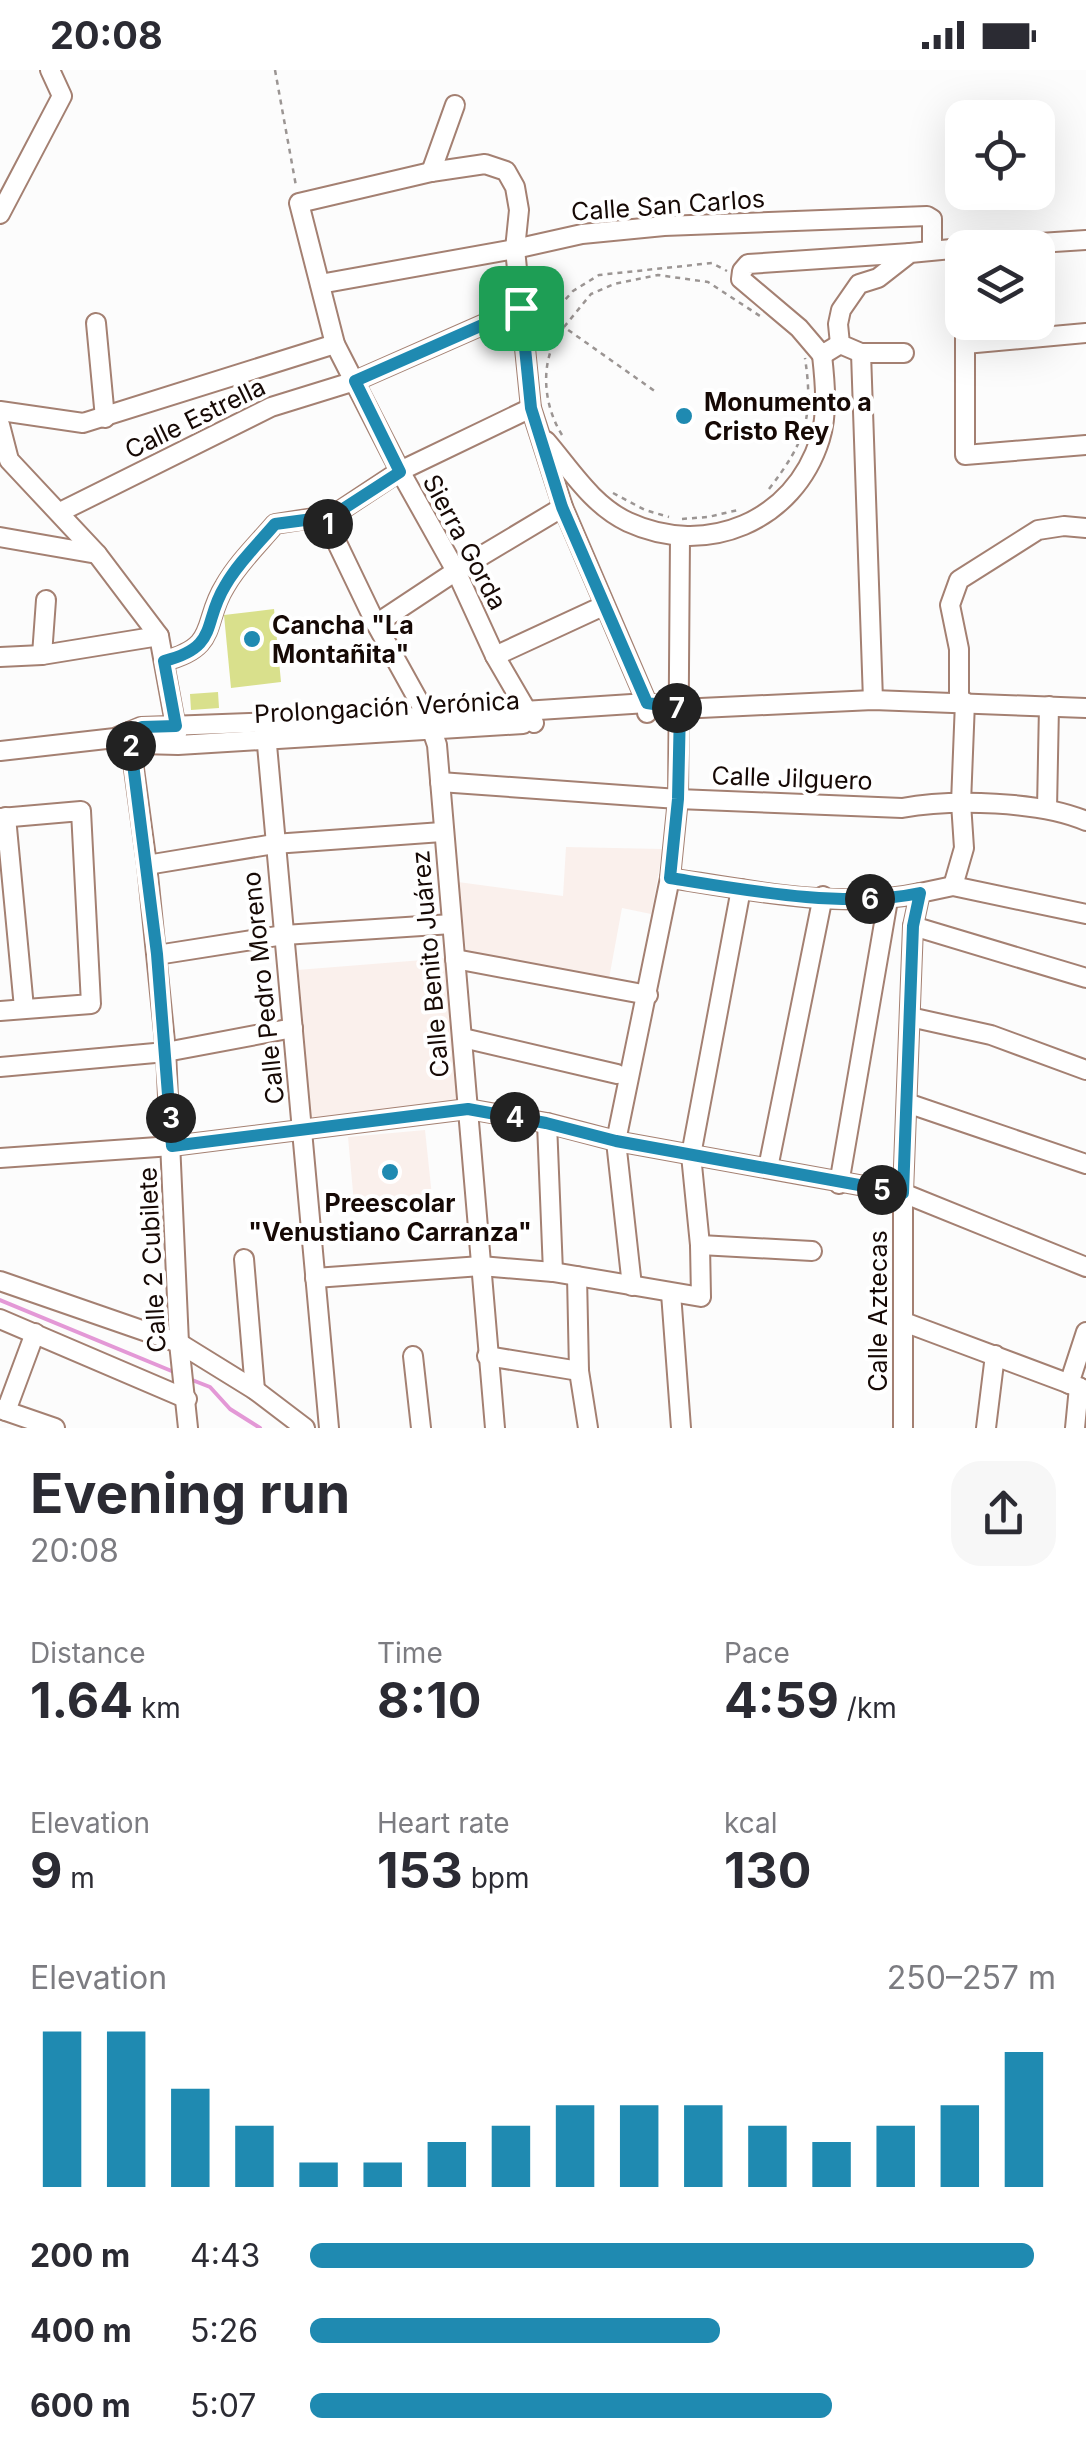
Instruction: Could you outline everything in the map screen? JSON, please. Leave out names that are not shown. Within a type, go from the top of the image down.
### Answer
[{"type":"street","points":[[0,214],[62,96],[50,70]]},
{"type":"street","points":[[431,172],[456,105]]},
{"type":"street","points":[[300,203],[431,172],[485,164],[506,171],[515,187],[519,210],[514,249],[531,408],[562,507],[603,606],[659,708],[678,799],[670,878],[616,1141],[632,1286]]},
{"type":"street","name":"Sierra Gorda","points":[[300,203],[335,344],[400,472],[456,570],[495,656],[532,717]]},
{"type":"street","name":"Calle San Carlos","points":[[320,284],[582,234],[664,226],[927,216],[932,219],[932,250]]},
{"type":"street","points":[[1055,242],[1086,240]]},
{"type":"street","points":[[539,433],[582,488],[627,522],[680,537],[721,534],[769,513],[794,492],[820,438],[826,389],[799,328],[741,279],[742,271],[748,264],[945,249]]},
{"type":"street","points":[[840,344],[841,310],[859,284],[878,278],[910,252]]},
{"type":"street","name":"Calle Estrella","points":[[60,512],[271,407],[355,381],[521,308]]},
{"type":"street","points":[[96,323],[105,418]]},
{"type":"street","points":[[965,344],[1086,333]]},
{"type":"street","points":[[965,340],[966,455],[1086,445]]},
{"type":"street","points":[[0,411],[83,423],[335,344]]},
{"type":"street","points":[[813,355],[840,344],[861,352],[904,353]]},
{"type":"street","points":[[861,352],[874,700]]},
{"type":"street","points":[[164,661],[181,657],[202,641],[212,627],[221,592],[275,524],[320,518],[328,523],[400,472],[531,408]]},
{"type":"street","points":[[0,425],[10,460],[97,554],[159,636],[177,735]]},
{"type":"street","points":[[376,624],[456,570],[562,507]]},
{"type":"street","name":"Calle Benito Juárez","points":[[328,523],[376,624],[430,722],[440,782],[463,1038],[488,1356],[488,1427]]},
{"type":"street","points":[[953,886],[964,848],[959,649],[950,604],[958,580],[1038,530],[1086,528]]},
{"type":"street","points":[[0,537],[97,554]]},
{"type":"street","points":[[659,708],[680,537]]},
{"type":"street","points":[[42,655],[46,600]]},
{"type":"street","points":[[495,656],[603,606]]},
{"type":"street","points":[[0,657],[42,655],[159,636]]},
{"type":"street","name":"Prolongación Verónica","points":[[0,751],[125,737],[142,727],[177,735],[874,700],[1086,708]]},
{"type":"street","points":[[1047,809],[1048,706]]},
{"type":"street","name":"Calle Pedro Moreno","points":[[266,731],[329,1428]]},
{"type":"street","name":"Calle 2 Cubilete","points":[[125,737],[148,865],[166,1052],[179,1344],[188,1428]]},
{"type":"street","name":"Calle Jilguero","points":[[440,782],[678,799],[902,808],[936,802],[961,803]]},
{"type":"street","points":[[961,803],[1061,810],[1086,820]]},
{"type":"street","points":[[0,1011],[91,1004],[81,811],[3,818],[24,1008]]},
{"type":"street","points":[[148,865],[274,844],[442,832]]},
{"type":"street","points":[[670,878],[741,890],[888,900],[953,886],[1086,914]]},
{"type":"street","points":[[315,1278],[481,1266],[553,1272],[701,1297],[691,1155],[741,890]]},
{"type":"street","name":"Calle Aztecas","points":[[902,1428],[903,1193],[913,926],[920,893]]},
{"type":"street","points":[[768,1168],[823,896]]},
{"type":"street","points":[[839,1184],[888,900]]},
{"type":"street","points":[[157,954],[284,935],[452,924]]},
{"type":"street","points":[[913,926],[1086,978]]},
{"type":"street","points":[[456,959],[648,996]]},
{"type":"street","points":[[910,1017],[991,1036],[1086,1067]]},
{"type":"street","points":[[0,1067],[166,1052],[293,1028]]},
{"type":"street","points":[[463,1038],[616,1074]]},
{"type":"street","points":[[908,1103],[1086,1164]]},
{"type":"street","points":[[0,1158],[172,1146],[468,1109],[616,1141],[903,1193],[1086,1267]]},
{"type":"street","points":[[546,1123],[553,1272]]},
{"type":"street","points":[[700,1245],[812,1251]]},
{"type":"street","points":[[244,1259],[255,1390]]},
{"type":"street","points":[[576,1276],[579,1371],[588,1428]]},
{"type":"street","points":[[0,1281],[179,1344],[255,1390],[306,1428]]},
{"type":"street","points":[[672,1293],[681,1428]]},
{"type":"street","points":[[0,1319],[186,1393]]},
{"type":"street","points":[[904,1322],[1078,1387]]},
{"type":"street","points":[[1075,1428],[1086,1332]]},
{"type":"street","points":[[35,1333],[3,1410],[55,1428]]},
{"type":"street","points":[[986,1428],[996,1355]]},
{"type":"street","points":[[413,1356],[421,1428]]},
{"type":"street","points":[[488,1356],[579,1371]]},
{"type":"path","points":[[275,70],[300,203]]},
{"type":"path","points":[[525,350],[548,315],[573,291],[598,276],[712,263],[741,279]]},
{"type":"path","points":[[566,441],[557,426],[545,383],[548,360],[557,336],[590,294],[614,284],[658,276],[708,282],[766,320]]},
{"type":"path","points":[[548,315],[656,392]]},
{"type":"path","points":[[764,495],[796,455],[807,423],[813,355]]},
{"type":"path","points":[[611,492],[675,519],[708,518],[745,508]]},
{"type":"shaded area","points":[[566,847],[663,849],[651,914],[622,908],[608,984],[467,958],[458,882],[563,896]]},
{"type":"shaded area","points":[[448,958],[459,1105],[309,1121],[297,970]]},
{"type":"shaded area","name":"Preescolar \"Venustiano Carranza\"","points":[[425,1130],[433,1206],[355,1214],[348,1137]]},
{"type":"green space","name":"Cancha \"La Montañita\"","points":[[274,609],[281,682],[231,688],[224,615]]},
{"type":"green space","points":[[218,692],[219,708],[191,710],[190,694]]},
{"type":"waterway","points":[[0,1300],[174,1372]]},
{"type":"waterway","points":[[187,1378],[210,1387],[230,1409],[260,1428]]},
{"type":"place","name":"Monumento a Cristo Rey","points":[[684,416]]},
{"type":"place","name":"Cancha \"La Montañita\"","points":[[252,639]]},
{"type":"place","name":"Preescolar \"Venustiano Carranza\"","points":[[390,1172]]},
{"type":"route","points":[[521,308],[531,408],[562,507],[647,703],[680,708],[678,799],[670,878],[741,890],[888,900],[920,893],[913,926],[903,1193],[616,1141],[468,1109],[172,1146],[148,865],[129,732],[142,727],[176,726],[164,661],[181,657],[202,641],[212,627],[221,592],[275,524],[320,518],[329,526],[326,520],[400,472],[355,381],[521,308]]}]
